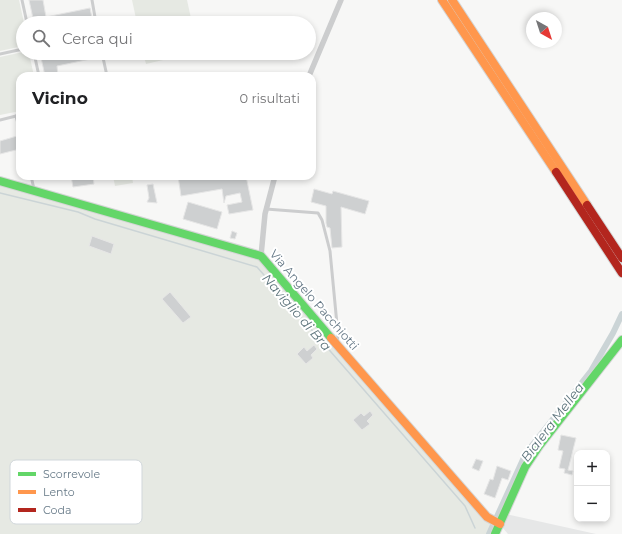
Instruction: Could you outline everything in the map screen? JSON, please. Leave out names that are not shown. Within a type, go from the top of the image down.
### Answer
[{"type":"main road","points":[[442,0],[618,256]]},
{"type":"main road","points":[[452,0],[618,256],[622,273]]},
{"type":"main road","name":"Via Angelo Pacchiotti","points":[[0,181],[261,256],[487,517],[496,522]]},
{"type":"main road","points":[[495,534],[496,522],[525,467],[539,446],[622,340]]},
{"type":"street","points":[[316,59],[340,0]]},
{"type":"street","points":[[311,72],[316,60]]},
{"type":"street","points":[[261,256],[266,209],[274,180]]},
{"type":"lane","points":[[22,0],[25,16]]},
{"type":"lane","points":[[92,0],[95,16]]},
{"type":"lane","points":[[0,54],[16,51]]},
{"type":"lane","points":[[36,60],[38,72]]},
{"type":"lane","points":[[104,60],[106,72]]},
{"type":"lane","points":[[0,120],[16,116]]},
{"type":"lane","points":[[32,180],[34,191]]},
{"type":"lane","points":[[266,209],[318,213],[322,220],[330,251],[338,335],[337,345]]},
{"type":"shaded area","points":[[0,0],[19,0],[22,16],[16,16],[16,48],[0,51]]},
{"type":"shaded area","points":[[132,0],[187,0],[190,16],[135,16]]},
{"type":"shaded area","points":[[16,54],[16,60],[31,60],[33,72],[16,72],[16,112],[0,115],[0,57]]},
{"type":"shaded area","points":[[145,60],[163,60],[146,64]]},
{"type":"shaded area","points":[[114,180],[133,180],[133,183],[115,186]]},
{"type":"shaded area","points":[[0,184],[260,260],[485,520],[493,527],[489,534],[0,534]]},
{"type":"shaded area","points":[[506,514],[596,534],[508,534],[502,527]]},
{"type":"building","points":[[29,0],[43,0],[46,16],[32,16]]},
{"type":"building","points":[[90,8],[92,16],[51,16]]},
{"type":"building","points":[[42,60],[86,60],[57,66],[58,72],[44,72]]},
{"type":"building","points":[[16,136],[16,150],[0,154],[0,141]]},
{"type":"building","points":[[72,180],[94,180],[94,184],[73,187]]},
{"type":"building","points":[[179,180],[247,180],[253,210],[229,214],[227,205],[242,202],[240,193],[226,196],[224,203],[222,189],[181,196]]},
{"type":"building","points":[[153,184],[157,203],[147,202],[149,198],[147,185]]},
{"type":"building","points":[[314,189],[332,194],[333,191],[369,201],[365,214],[341,207],[342,247],[332,248],[330,228],[327,227],[326,223],[326,206],[311,202]]},
{"type":"building","points":[[188,202],[222,212],[217,229],[183,219]]},
{"type":"building","points":[[232,231],[237,233],[235,239],[230,238]]},
{"type":"building","points":[[92,236],[114,244],[111,254],[89,246]]},
{"type":"building","points":[[170,292],[191,317],[183,323],[162,299]]},
{"type":"building","points":[[314,345],[317,349],[311,355],[313,358],[306,364],[297,354],[304,347],[307,351]]},
{"type":"building","points":[[370,411],[373,415],[367,421],[370,424],[362,430],[353,420],[361,413],[364,416]]},
{"type":"building","points":[[561,435],[576,438],[568,470],[573,471],[572,475],[564,473],[565,469],[559,468],[563,451],[558,450]]},
{"type":"building","points":[[476,459],[483,461],[479,471],[472,468]]},
{"type":"building","points":[[497,466],[511,471],[508,480],[502,478],[495,498],[484,494],[490,479],[493,480]]},
{"type":"waterway","name":"Naviglio di Bra","points":[[0,193],[78,212],[95,219],[257,267],[465,506],[475,528]]},
{"type":"waterway","name":"Bialera Mellea","points":[[489,534],[526,453],[591,371],[622,314]]},
{"type":"traffic: fast","points":[[0,181],[261,256],[331,338]]},
{"type":"traffic: fast","points":[[495,534],[525,467],[539,446],[622,340]]},
{"type":"traffic: slow","points":[[442,0],[556,172]]},
{"type":"traffic: slow","points":[[452,0],[587,205]]},
{"type":"traffic: slow","points":[[331,338],[487,517],[500,524]]},
{"type":"traffic: jam","points":[[556,172],[622,273]]},
{"type":"traffic: jam","points":[[587,205],[622,258]]}]
